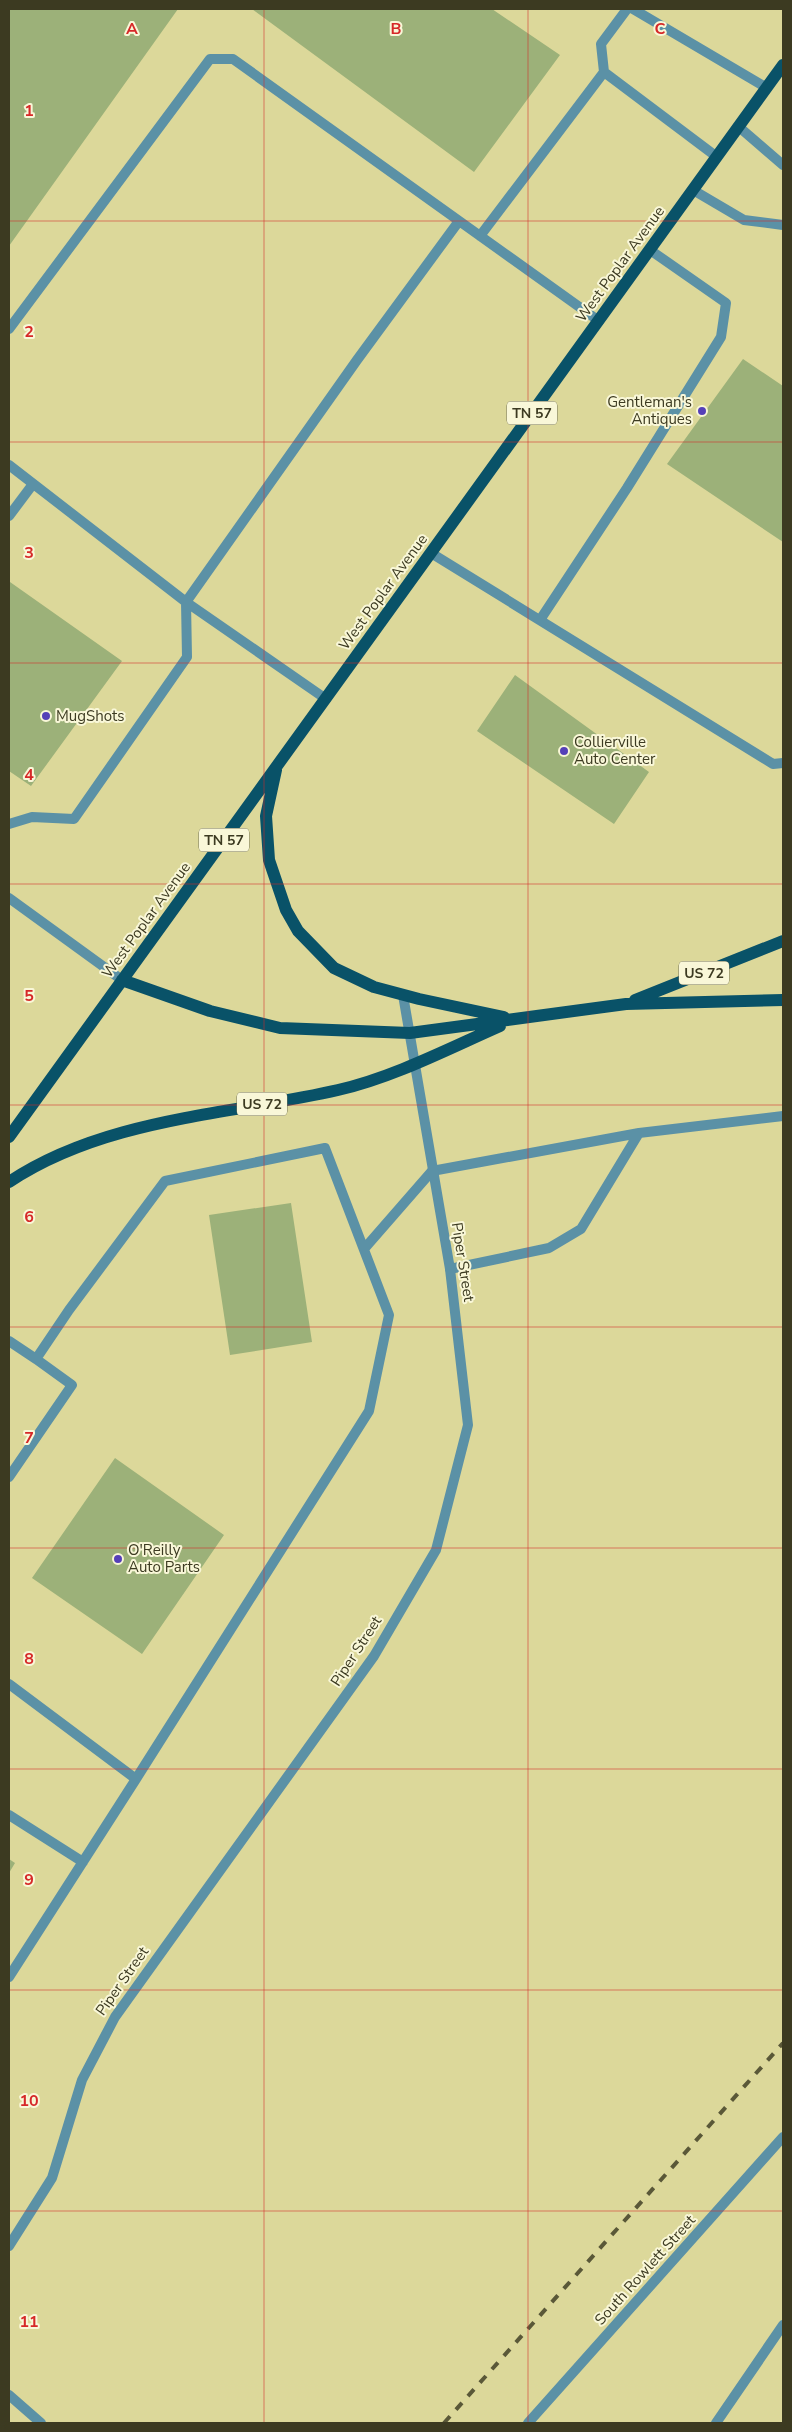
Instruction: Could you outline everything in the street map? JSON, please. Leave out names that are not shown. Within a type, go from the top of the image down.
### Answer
[{"type":"main road","name":"West Poplar Avenue","points":[[9,1137],[783,66]]},
{"type":"main road","points":[[278,765],[266,816],[269,860],[286,910],[298,931],[334,968],[374,987],[402,995],[514,1019]]},
{"type":"main road","name":"US 72","points":[[626,1004],[783,941]]},
{"type":"main road","name":"US 72","points":[[122,980],[210,1011],[280,1028],[410,1033],[626,1004],[783,1000]]},
{"type":"main road","name":"US 72","points":[[9,1182],[25,1171],[99,1139],[162,1124],[340,1089],[414,1064],[514,1019]]},
{"type":"street","points":[[480,236],[604,72],[601,44],[627,9]]},
{"type":"street","points":[[633,9],[767,88]]},
{"type":"street","points":[[9,329],[210,59],[233,59],[598,321]]},
{"type":"street","points":[[604,72],[717,156]]},
{"type":"street","points":[[739,127],[783,165]]},
{"type":"street","points":[[693,190],[744,220],[783,226]]},
{"type":"street","points":[[9,824],[32,817],[74,819],[187,657],[186,602],[357,360],[459,221]]},
{"type":"street","points":[[540,620],[627,488],[721,337],[726,303],[650,250]]},
{"type":"street","points":[[9,465],[186,602],[326,699]]},
{"type":"street","points":[[9,516],[33,484]]},
{"type":"street","points":[[432,553],[773,764],[783,763]]},
{"type":"street","points":[[9,898],[122,980]]},
{"type":"street","name":"Piper Street","points":[[9,2246],[52,2178],[82,2080],[114,2016],[374,1656],[436,1550],[468,1425],[450,1269],[402,995]]},
{"type":"street","points":[[364,1249],[432,1172],[639,1133],[783,1116]]},
{"type":"street","points":[[450,1269],[550,1248],[581,1229],[639,1133]]},
{"type":"street","points":[[9,1977],[369,1411],[389,1315],[325,1148],[165,1181],[69,1310],[36,1359]]},
{"type":"street","points":[[9,1341],[72,1385],[9,1477]]},
{"type":"street","points":[[9,1684],[136,1779]]},
{"type":"street","points":[[9,1815],[83,1862]]},
{"type":"street","name":"South Rowlett Street","points":[[528,2423],[783,2137]]},
{"type":"street","points":[[716,2423],[783,2325]]},
{"type":"street","points":[[9,2395],[41,2423]]},
{"type":"building","points":[[9,9],[178,9],[9,246]]},
{"type":"building","points":[[252,9],[492,9],[560,55],[474,172]]},
{"type":"building","points":[[743,359],[783,386],[783,542],[667,464]]},
{"type":"building","name":"MugShots","points":[[10,582],[122,661],[31,786],[9,771]]},
{"type":"building","name":"Collierville Auto Center","points":[[515,675],[649,772],[614,824],[477,731]]},
{"type":"building","points":[[291,1203],[312,1342],[230,1355],[209,1215]]},
{"type":"building","points":[[115,1458],[224,1535],[142,1654],[32,1578]]},
{"type":"building","points":[[9,1859],[15,1863],[9,1873]]},
{"type":"railway","points":[[444,2423],[783,2043]]},
{"type":"place","name":"Gentleman's Antiques","points":[[702,411]]},
{"type":"place","name":"MugShots","points":[[46,716]]},
{"type":"place","name":"Collierville Auto Center","points":[[564,751]]},
{"type":"place","name":"O'Reilly Auto Parts","points":[[118,1559]]}]
